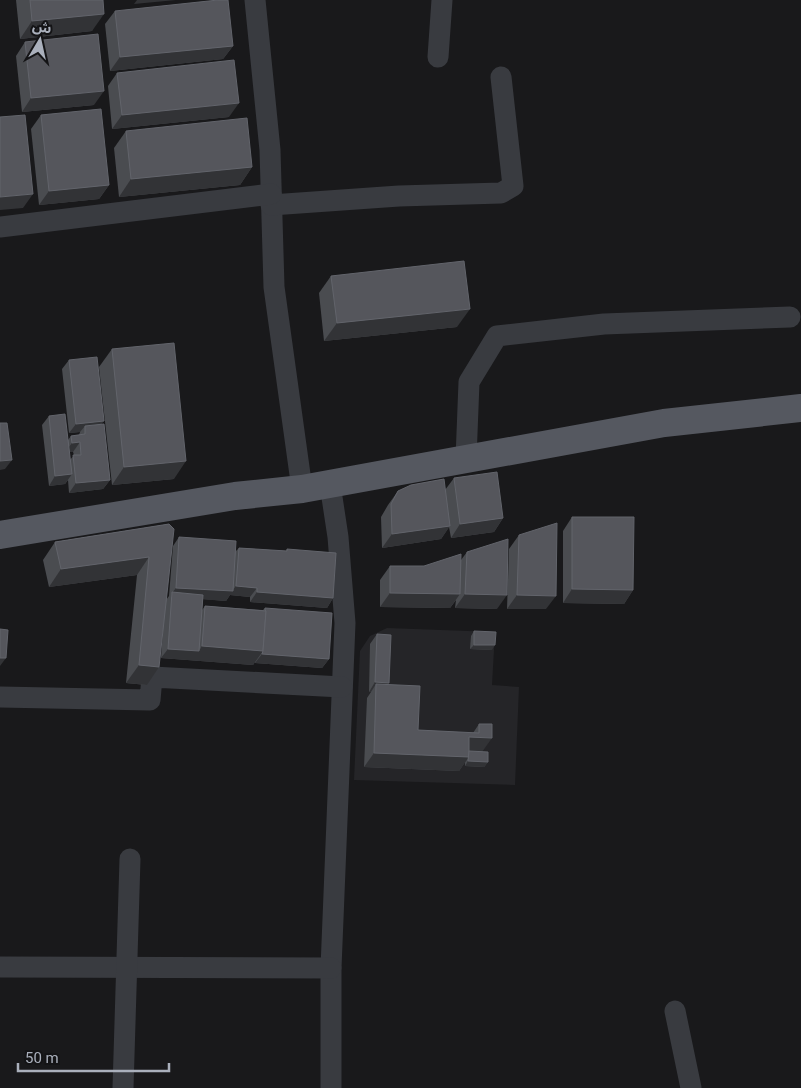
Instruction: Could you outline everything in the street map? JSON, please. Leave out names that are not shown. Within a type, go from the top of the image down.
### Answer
[{"type":"main road","points":[[0,535],[235,496],[302,489],[664,422],[801,408]]},
{"type":"main road","points":[[0,552],[247,510],[284,498],[302,489]]},
{"type":"street","points":[[255,0],[270,150],[274,287],[302,489]]},
{"type":"street","points":[[438,57],[442,0]]},
{"type":"street","points":[[0,227],[271,199],[501,194],[513,186],[501,77]]},
{"type":"street","points":[[466,460],[469,382],[497,336],[604,324],[790,317]]},
{"type":"street","points":[[330,484],[338,537],[345,623],[331,968],[331,1088]]},
{"type":"street","points":[[0,696],[150,700],[152,677],[342,687]]},
{"type":"street","points":[[123,1088],[130,859]]},
{"type":"street","points":[[0,967],[331,968]]},
{"type":"street","points":[[675,1011],[691,1088]]},
{"type":"shaded area","points":[[387,628],[495,632],[492,685],[519,687],[515,785],[354,780],[360,651],[370,636]]},
{"type":"building","points":[[30,0],[103,0],[104,14],[32,21]]},
{"type":"building","points":[[228,0],[233,46],[120,57],[115,11]]},
{"type":"building","points":[[98,34],[104,91],[31,98],[25,42]]},
{"type":"building","points":[[234,60],[239,103],[122,115],[117,73]]},
{"type":"building","points":[[101,109],[109,185],[49,191],[41,115]]},
{"type":"building","points":[[25,115],[33,194],[0,197],[0,117]]},
{"type":"building","points":[[247,118],[252,167],[131,179],[126,131]]},
{"type":"building","points":[[464,261],[470,309],[337,323],[331,276]]},
{"type":"building","points":[[174,343],[186,461],[124,467],[112,349]]},
{"type":"building","points":[[97,357],[104,421],[76,424],[69,360]]},
{"type":"building","points":[[65,414],[72,474],[55,476],[49,416]]},
{"type":"building","points":[[0,423],[7,423],[12,460],[0,461]]},
{"type":"building","points":[[104,424],[110,480],[76,483],[73,455],[81,455],[80,442],[72,443],[71,436],[85,434],[85,426]]},
{"type":"building","points":[[497,472],[503,518],[460,524],[454,478]]},
{"type":"building","points":[[444,479],[450,526],[392,534],[391,504],[398,491],[411,485]]},
{"type":"building","points":[[572,517],[634,517],[633,590],[572,589]]},
{"type":"building","points":[[557,523],[556,596],[517,595],[519,535]]},
{"type":"building","points":[[169,524],[174,529],[159,667],[139,665],[149,557],[61,569],[55,542]]},
{"type":"building","points":[[179,537],[236,541],[233,591],[176,588]]},
{"type":"building","points":[[508,539],[507,595],[465,594],[467,552]]},
{"type":"building","points":[[239,548],[336,553],[333,598],[257,592],[257,588],[236,586]]},
{"type":"building","points":[[461,554],[460,594],[390,593],[390,566],[424,566]]},
{"type":"building","points":[[172,592],[203,595],[199,651],[168,649]]},
{"type":"building","points":[[205,606],[266,611],[263,651],[202,646]]},
{"type":"building","points":[[265,608],[332,613],[329,659],[262,654]]},
{"type":"building","points":[[0,629],[8,630],[6,658],[0,658]]},
{"type":"building","points":[[474,631],[496,632],[495,645],[474,645]]},
{"type":"building","points":[[377,634],[391,635],[389,683],[375,682]]},
{"type":"building","points":[[376,684],[420,686],[418,730],[479,733],[479,724],[492,724],[492,738],[469,737],[469,757],[374,753]]},
{"type":"building","points":[[469,751],[488,752],[488,762],[468,761]]}]
